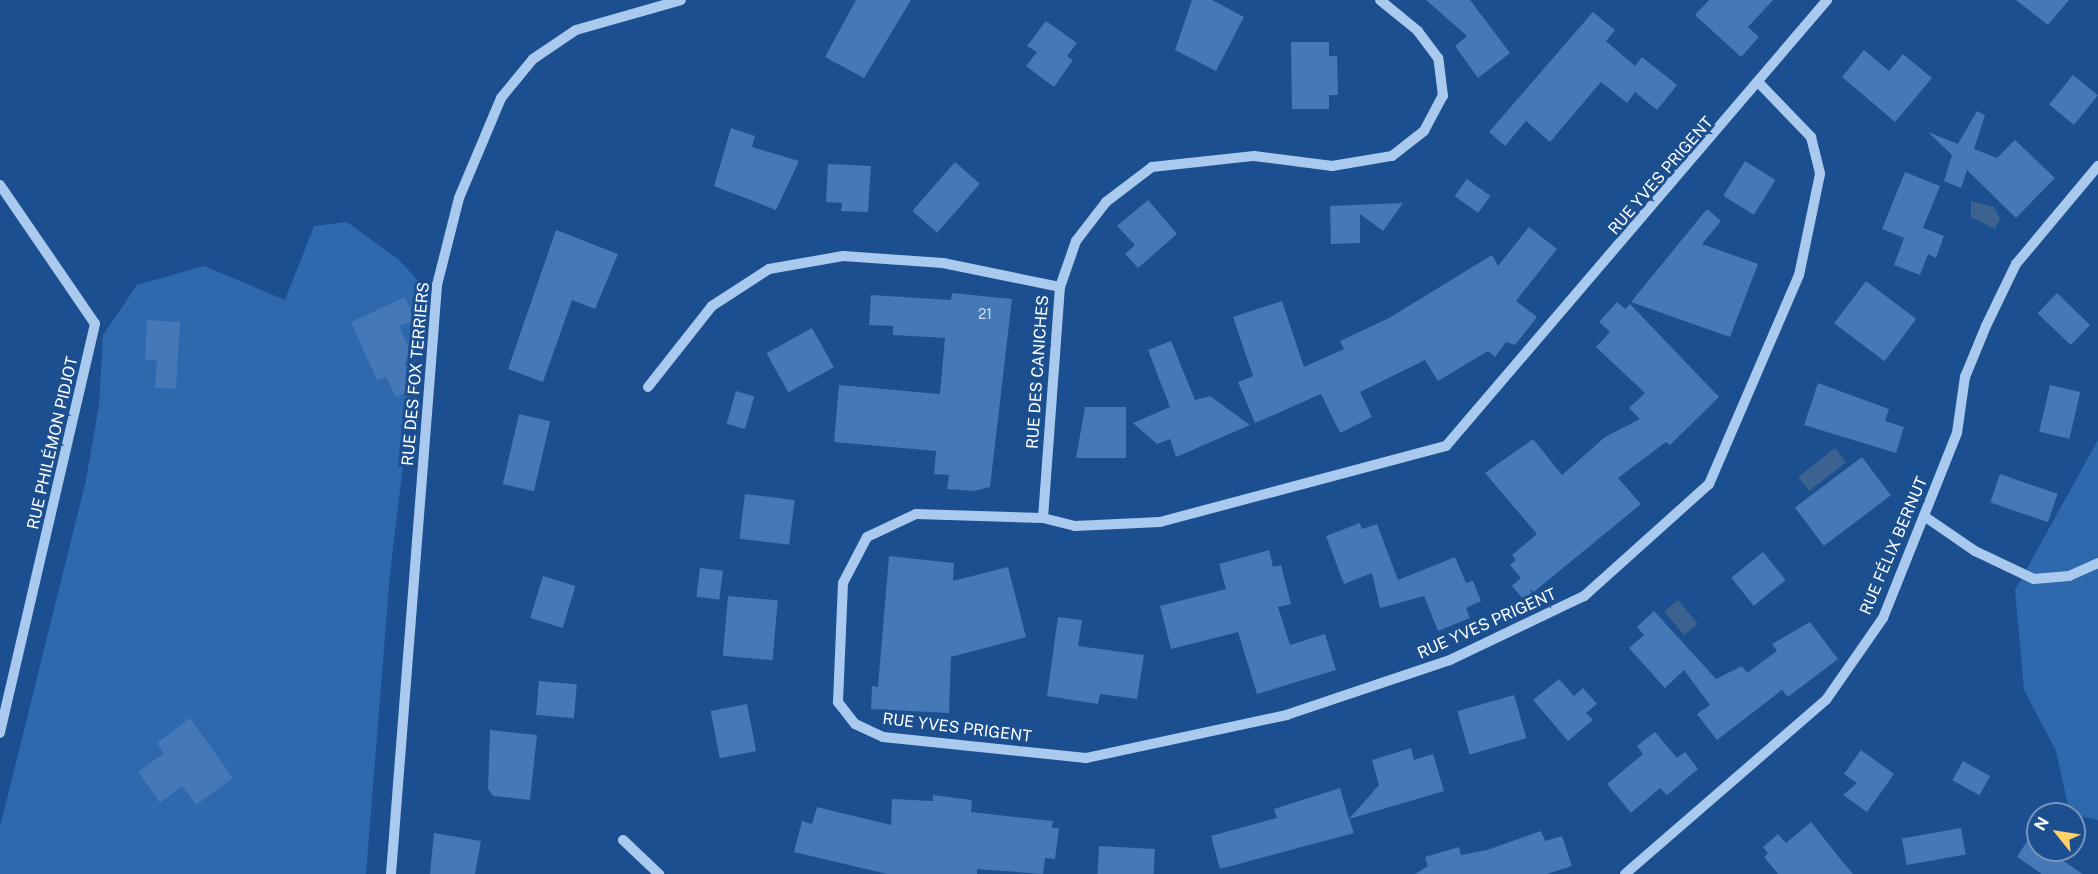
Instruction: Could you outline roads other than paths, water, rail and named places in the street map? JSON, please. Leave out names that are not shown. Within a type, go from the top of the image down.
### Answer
[{"type":"street","name":"RUE DES FOX TERRIERS","points":[[392,874],[437,285],[459,198],[501,98],[533,59],[576,30],[681,0]]},
{"type":"street","name":"RUE DES CANICHES","points":[[1043,518],[1060,287],[1076,241],[1094,218],[1152,167],[1254,156],[1332,166],[1392,156],[1424,131],[1443,96],[1438,57],[1418,31],[1380,0]]},
{"type":"street","name":"RUE YVES PRIGENT","points":[[1760,84],[1811,137],[1820,174],[1798,275],[1709,484],[1584,596],[1450,660],[1287,715],[1086,758],[883,737],[855,724],[838,702],[843,583],[867,537],[916,514],[1043,518],[1075,526],[1160,522],[1446,446],[1760,84],[1827,0]]},
{"type":"street","name":"RUE FÉLIX BERNUT","points":[[1625,874],[1826,700],[1883,618],[1957,433],[1965,377],[2011,274],[2098,166]]},
{"type":"street","name":"RUE PHILÉMON PIDJOT","points":[[0,184],[95,324],[0,733]]},
{"type":"street","points":[[648,387],[712,306],[769,269],[843,256],[943,263],[1060,287]]},
{"type":"street","points":[[1924,516],[1975,551],[2034,579],[2069,576],[2098,563]]},
{"type":"street","points":[[623,840],[659,874]]}]
